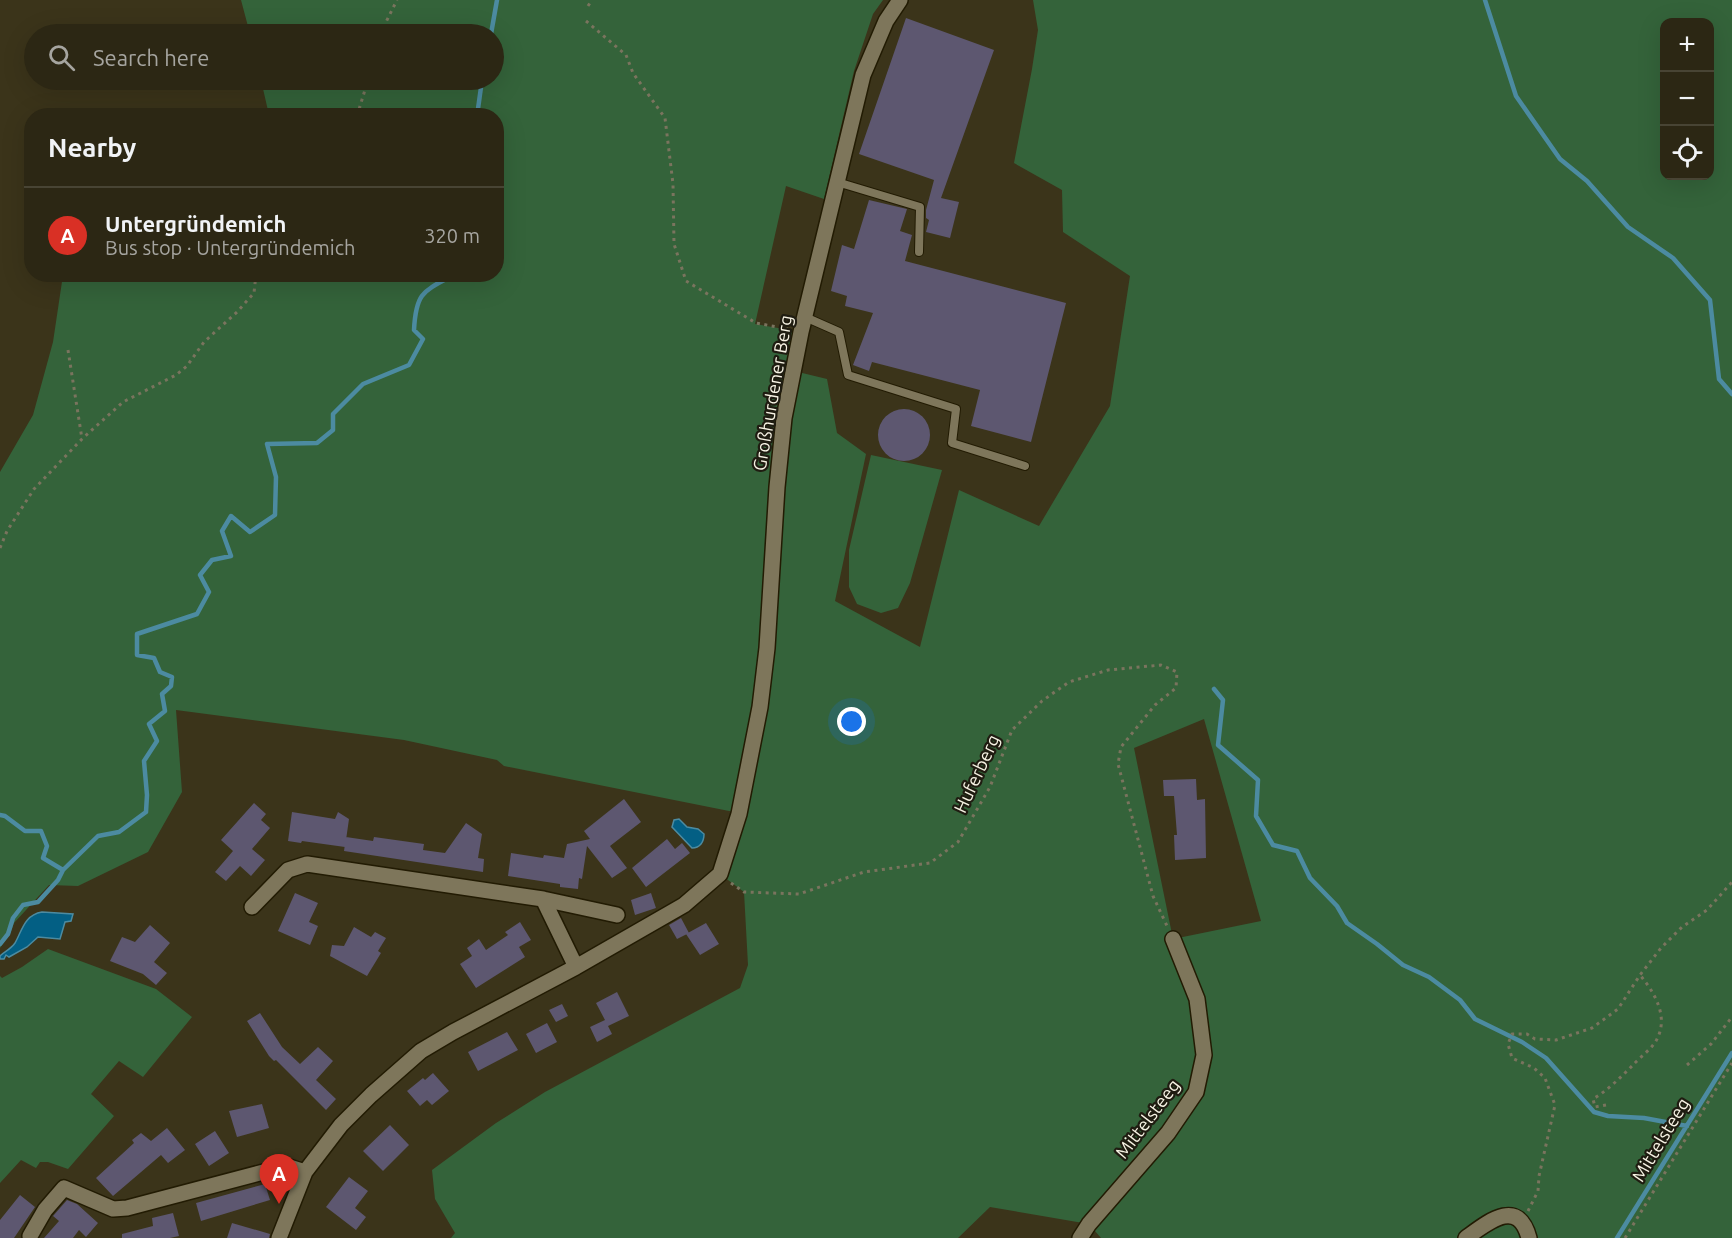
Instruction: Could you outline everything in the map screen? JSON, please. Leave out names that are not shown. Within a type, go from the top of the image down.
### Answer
[{"type":"street","name":"Großhurdener Berg","points":[[720,874],[739,814],[760,707],[767,648],[777,487],[784,418],[803,324],[863,75],[886,21],[900,0]]},
{"type":"street","points":[[252,907],[288,870],[307,864],[543,899],[617,915]]},
{"type":"street","points":[[279,1238],[304,1172],[341,1125],[421,1051],[576,968],[684,905],[720,874]]},
{"type":"street","points":[[543,899],[576,968]]},
{"type":"street","name":"Mittelsteeg","points":[[1080,1238],[1089,1224],[1168,1132],[1196,1092],[1204,1055],[1197,999],[1173,939]]},
{"type":"street","points":[[30,1236],[45,1210],[64,1188],[113,1209],[127,1208],[286,1166],[304,1172]]},
{"type":"street","points":[[1466,1238],[1482,1226],[1505,1215],[1515,1215],[1523,1221],[1529,1238]]},
{"type":"lane","points":[[837,182],[920,207],[919,252]]},
{"type":"lane","points":[[803,324],[839,332],[848,375],[956,409],[952,443],[1026,466]]},
{"type":"path","points":[[385,24],[397,0]]},
{"type":"path","points":[[588,6],[592,0]]},
{"type":"path","points":[[586,21],[626,55],[633,74],[665,118],[673,184],[675,244],[686,281],[756,323],[803,324]]},
{"type":"path","points":[[359,108],[365,90]]},
{"type":"path","points":[[0,548],[7,531],[34,489],[82,439],[123,402],[176,375],[187,366],[204,342],[254,293],[255,282]]},
{"type":"path","points":[[68,350],[82,439]]},
{"type":"path","name":"Huferberg","points":[[720,874],[744,892],[799,894],[864,872],[930,864],[958,842],[990,787],[1012,730],[1042,701],[1069,682],[1108,670],[1161,665],[1177,672],[1176,688],[1155,705],[1121,747],[1118,764],[1153,896],[1173,939]]},
{"type":"path","points":[[1523,1221],[1538,1191],[1539,1176],[1555,1105],[1545,1078],[1534,1068],[1512,1058],[1508,1044],[1512,1034],[1527,1034],[1536,1040],[1556,1040],[1592,1028],[1618,1009],[1640,975],[1675,934],[1707,910],[1732,882]]},
{"type":"path","points":[[1606,1105],[1595,1107],[1593,1099],[1605,1092],[1657,1039],[1661,1021],[1659,1004],[1652,989],[1640,975]]},
{"type":"path","points":[[1688,1065],[1711,1044],[1732,1017]]},
{"type":"path","name":"Mittelsteeg","points":[[1625,1238],[1732,1063]]},
{"type":"green space","points":[[241,0],[883,0],[873,14],[854,71],[824,199],[786,186],[755,324],[801,332],[794,371],[827,379],[837,433],[866,454],[835,601],[920,647],[959,490],[1039,526],[1110,406],[1130,276],[1063,232],[1062,190],[1014,163],[1038,30],[1033,0],[1732,0],[1732,1238],[1101,1238],[1089,1224],[990,1207],[958,1238],[451,1238],[455,1233],[435,1199],[432,1170],[496,1123],[545,1092],[740,988],[748,965],[744,892],[720,874],[739,813],[504,766],[497,760],[404,740],[176,710],[182,792],[148,852],[78,886],[49,885],[14,923],[10,934],[0,948],[0,472],[33,415],[53,342],[62,282],[504,282],[504,108],[267,108],[263,90],[504,90],[504,24],[247,24]],"holes":[[[1204,719],[1261,921],[1173,939],[1134,748]]]},
{"type":"green space","points":[[871,455],[942,470],[910,583],[898,608],[881,613],[857,604],[849,587],[849,550]]},
{"type":"green space","points":[[48,949],[156,989],[192,1017],[143,1077],[119,1061],[91,1094],[114,1116],[68,1169],[48,1162],[40,1162],[36,1168],[21,1160],[0,1183],[0,976],[2,978],[22,967]]},
{"type":"water","points":[[679,819],[687,827],[698,829],[704,834],[699,846],[692,848],[672,827],[674,820]]},
{"type":"water","points":[[42,912],[73,914],[71,921],[65,922],[60,939],[38,937],[27,947],[9,957],[6,955],[4,959],[0,959],[0,956],[15,943],[27,920]]},
{"type":"building","points":[[906,18],[994,50],[941,198],[959,202],[950,238],[926,232],[929,220],[926,218],[926,210],[934,180],[859,154]]},
{"type":"building","points":[[869,200],[907,209],[900,231],[912,235],[905,261],[1066,303],[1031,442],[971,426],[980,390],[872,362],[869,371],[853,365],[873,313],[845,306],[847,296],[831,291],[842,245],[854,249]]},
{"type":"building","points":[[899,409],[909,409],[923,416],[930,435],[923,454],[909,461],[899,461],[889,457],[882,450],[878,440],[878,430],[882,420],[889,413]]},
{"type":"building","points":[[1196,779],[1197,800],[1205,799],[1206,858],[1175,860],[1174,835],[1177,835],[1174,796],[1164,796],[1163,780]]},
{"type":"building","points":[[624,799],[641,822],[610,846],[627,868],[612,878],[587,846],[582,879],[579,878],[578,889],[508,876],[511,853],[543,858],[544,855],[564,858],[567,844],[590,839],[584,831]]},
{"type":"building","points":[[254,803],[266,814],[261,820],[270,828],[252,849],[265,860],[251,876],[240,866],[226,881],[215,872],[233,851],[221,840]]},
{"type":"building","points":[[292,812],[335,819],[338,812],[349,819],[345,847],[288,841]]},
{"type":"building","points":[[466,823],[482,834],[478,858],[484,859],[483,872],[344,851],[346,837],[373,841],[374,837],[424,844],[423,850],[445,853]]},
{"type":"building","points":[[667,839],[675,849],[682,843],[690,853],[646,887],[632,868]]},
{"type":"building","points":[[295,893],[318,903],[309,922],[318,926],[310,945],[278,931]]},
{"type":"building","points":[[651,893],[656,908],[635,915],[631,900]]},
{"type":"building","points":[[681,918],[689,933],[677,939],[669,925]]},
{"type":"building","points":[[520,922],[531,940],[519,947],[525,957],[476,988],[460,964],[472,956],[467,948],[479,939],[486,950],[508,935],[505,932]]},
{"type":"building","points":[[706,923],[719,944],[700,955],[686,934]]},
{"type":"building","points":[[150,925],[170,943],[154,962],[167,973],[156,985],[143,974],[110,961],[122,937],[135,942]]},
{"type":"building","points":[[354,927],[371,937],[375,932],[386,938],[378,951],[381,953],[367,976],[330,956],[332,945],[344,946]]},
{"type":"building","points":[[617,992],[629,1016],[608,1026],[612,1034],[597,1042],[590,1027],[605,1020],[596,1003]]},
{"type":"building","points":[[562,1004],[568,1016],[556,1022],[549,1010]]},
{"type":"building","points":[[260,1013],[282,1047],[300,1064],[318,1047],[333,1061],[316,1080],[336,1099],[326,1110],[276,1060],[274,1061],[269,1056],[247,1021]]},
{"type":"building","points":[[547,1023],[557,1042],[536,1053],[526,1034]]},
{"type":"building","points":[[507,1032],[518,1050],[478,1071],[468,1052]]},
{"type":"building","points":[[433,1073],[449,1091],[432,1105],[427,1100],[420,1106],[407,1091]]},
{"type":"building","points":[[262,1104],[269,1128],[237,1137],[229,1111]]},
{"type":"building","points":[[390,1125],[409,1145],[383,1171],[363,1151]]},
{"type":"building","points":[[167,1128],[185,1150],[168,1163],[161,1155],[113,1196],[96,1178],[134,1143],[132,1140],[141,1133],[151,1141]]},
{"type":"building","points":[[215,1131],[229,1153],[209,1166],[195,1144]]},
{"type":"building","points":[[349,1177],[368,1191],[355,1208],[366,1217],[356,1230],[326,1207]]},
{"type":"building","points":[[265,1184],[270,1200],[201,1221],[196,1203]]},
{"type":"building","points":[[20,1195],[35,1207],[14,1238],[0,1238],[0,1220]]},
{"type":"building","points":[[67,1200],[77,1204],[98,1223],[86,1237],[79,1230],[73,1238],[44,1238],[59,1221],[53,1216]]},
{"type":"building","points":[[173,1213],[179,1236],[122,1238],[122,1234],[153,1226],[152,1218]]},
{"type":"building","points":[[232,1223],[270,1234],[269,1238],[227,1238]]},
{"type":"waterway","points":[[493,24],[497,0]]},
{"type":"waterway","points":[[1485,0],[1516,96],[1560,159],[1587,181],[1628,227],[1673,258],[1710,300],[1719,379],[1732,394]]},
{"type":"waterway","points":[[478,108],[481,90]]},
{"type":"waterway","points":[[0,944],[8,934],[13,918],[23,905],[38,902],[58,880],[63,870],[98,836],[119,832],[146,812],[144,761],[157,741],[149,724],[165,711],[162,694],[171,686],[172,677],[160,672],[154,658],[137,655],[137,634],[197,614],[209,592],[200,575],[212,560],[231,556],[222,531],[231,516],[250,532],[275,515],[276,477],[267,444],[317,443],[333,430],[333,414],[363,384],[409,365],[423,339],[414,330],[417,307],[424,294],[440,282]]},
{"type":"waterway","points":[[1214,689],[1223,700],[1218,745],[1258,780],[1256,816],[1273,845],[1297,851],[1310,878],[1337,906],[1347,923],[1403,965],[1429,977],[1460,1000],[1475,1019],[1522,1042],[1546,1058],[1594,1112],[1608,1116],[1644,1118],[1687,1126]]},
{"type":"waterway","points":[[0,815],[5,816],[25,831],[41,831],[47,846],[43,858],[63,870]]},
{"type":"waterway","points":[[1617,1238],[1732,1053]]},
{"type":"place","name":"Untergründemich","points":[[279,1204]]}]
